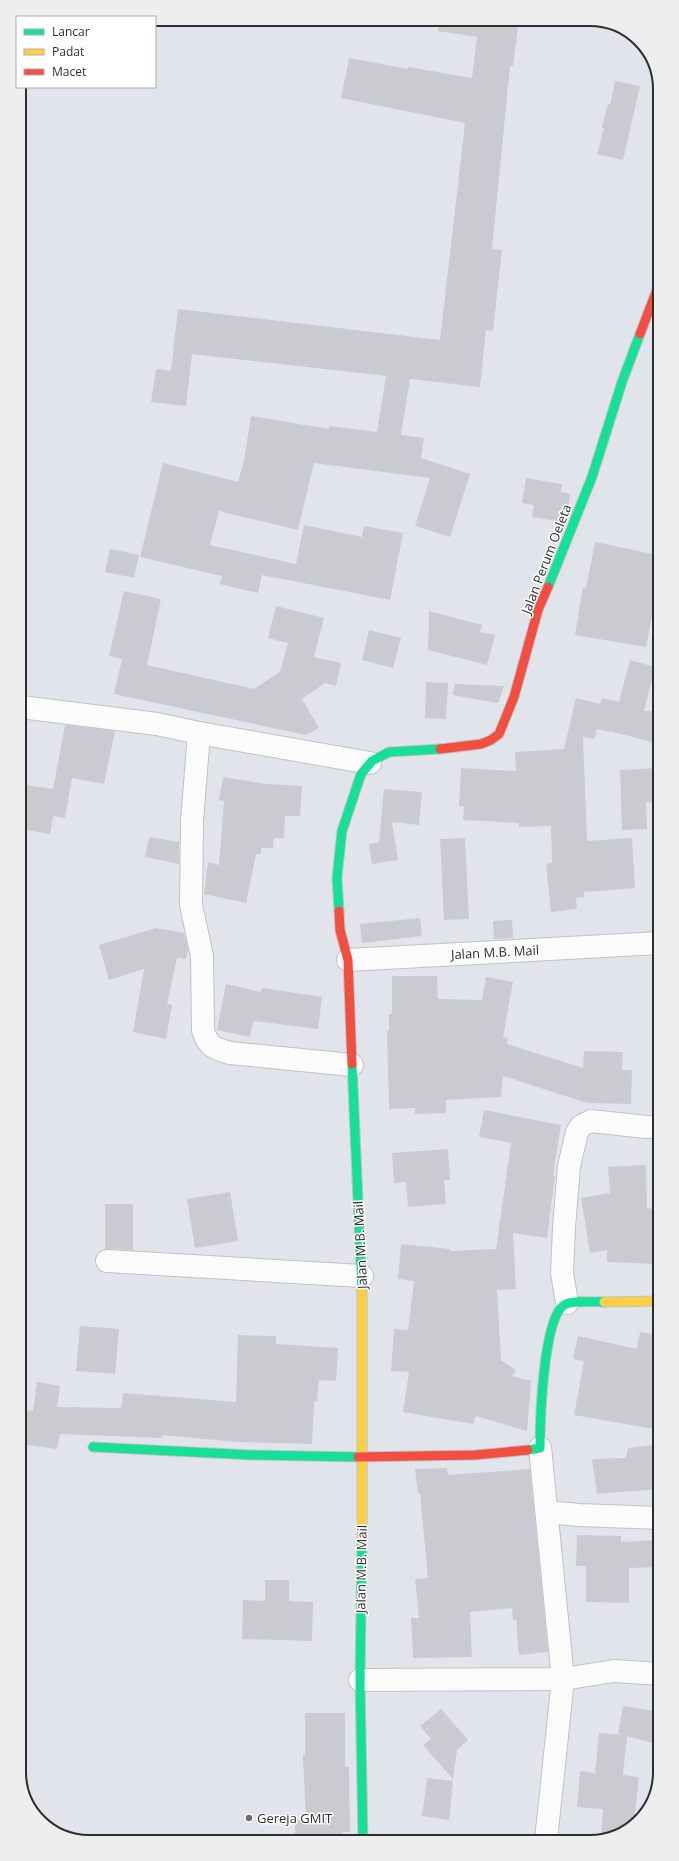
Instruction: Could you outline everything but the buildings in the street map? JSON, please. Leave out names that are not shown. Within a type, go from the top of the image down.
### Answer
[{"type":"street","name":"Jalan Perum Oeleta","points":[[370,763],[389,752],[447,749],[481,744],[492,740],[499,734],[514,697],[538,610],[550,586],[592,477],[622,382],[653,300]]},
{"type":"street","points":[[26,708],[157,724],[199,733],[370,763],[361,774],[342,831],[336,877],[340,930],[348,960]]},
{"type":"street","points":[[199,733],[192,822],[191,905],[202,956],[203,1030],[206,1040],[211,1046],[230,1053],[352,1065]]},
{"type":"street","name":"Jalan M.B. Mail","points":[[363,1835],[360,1680],[363,1457],[362,1276],[348,960],[653,943]]},
{"type":"street","points":[[567,1303],[562,1273],[569,1166],[577,1132],[581,1126],[591,1122],[653,1127]]},
{"type":"street","points":[[107,1261],[362,1276]]},
{"type":"street","points":[[547,1835],[564,1679],[550,1559],[548,1512],[540,1448],[540,1411],[550,1336],[555,1317],[560,1307],[567,1303],[653,1301]]},
{"type":"street","points":[[93,1447],[184,1452],[363,1457],[509,1454],[540,1448]]},
{"type":"street","points":[[548,1512],[580,1515],[653,1518]]},
{"type":"street","points":[[360,1680],[564,1679],[614,1670],[653,1673]]},
{"type":"traffic: fast","points":[[548,587],[592,477],[622,382],[640,334]]},
{"type":"traffic: fast","points":[[339,911],[337,877],[342,831],[361,774],[372,761],[389,752],[440,749]]},
{"type":"traffic: fast","points":[[352,1064],[362,1291]]},
{"type":"traffic: fast","points":[[528,1450],[540,1448],[544,1372],[551,1329],[557,1314],[567,1303],[604,1302]]},
{"type":"traffic: fast","points":[[93,1447],[252,1455],[358,1457]]},
{"type":"traffic: fast","points":[[362,1542],[360,1680],[363,1835]]},
{"type":"traffic: slow","points":[[362,1291],[362,1542]]},
{"type":"traffic: slow","points":[[604,1302],[653,1301]]},
{"type":"traffic: jam","points":[[640,334],[653,300]]},
{"type":"traffic: jam","points":[[440,749],[481,744],[491,740],[499,734],[514,697],[538,610],[548,587]]},
{"type":"traffic: jam","points":[[339,911],[340,930],[348,960],[352,1064]]},
{"type":"traffic: jam","points":[[358,1457],[475,1455],[528,1450]]},
{"type":"place","name":"Gereja GMIT","points":[[249,1818]]}]
